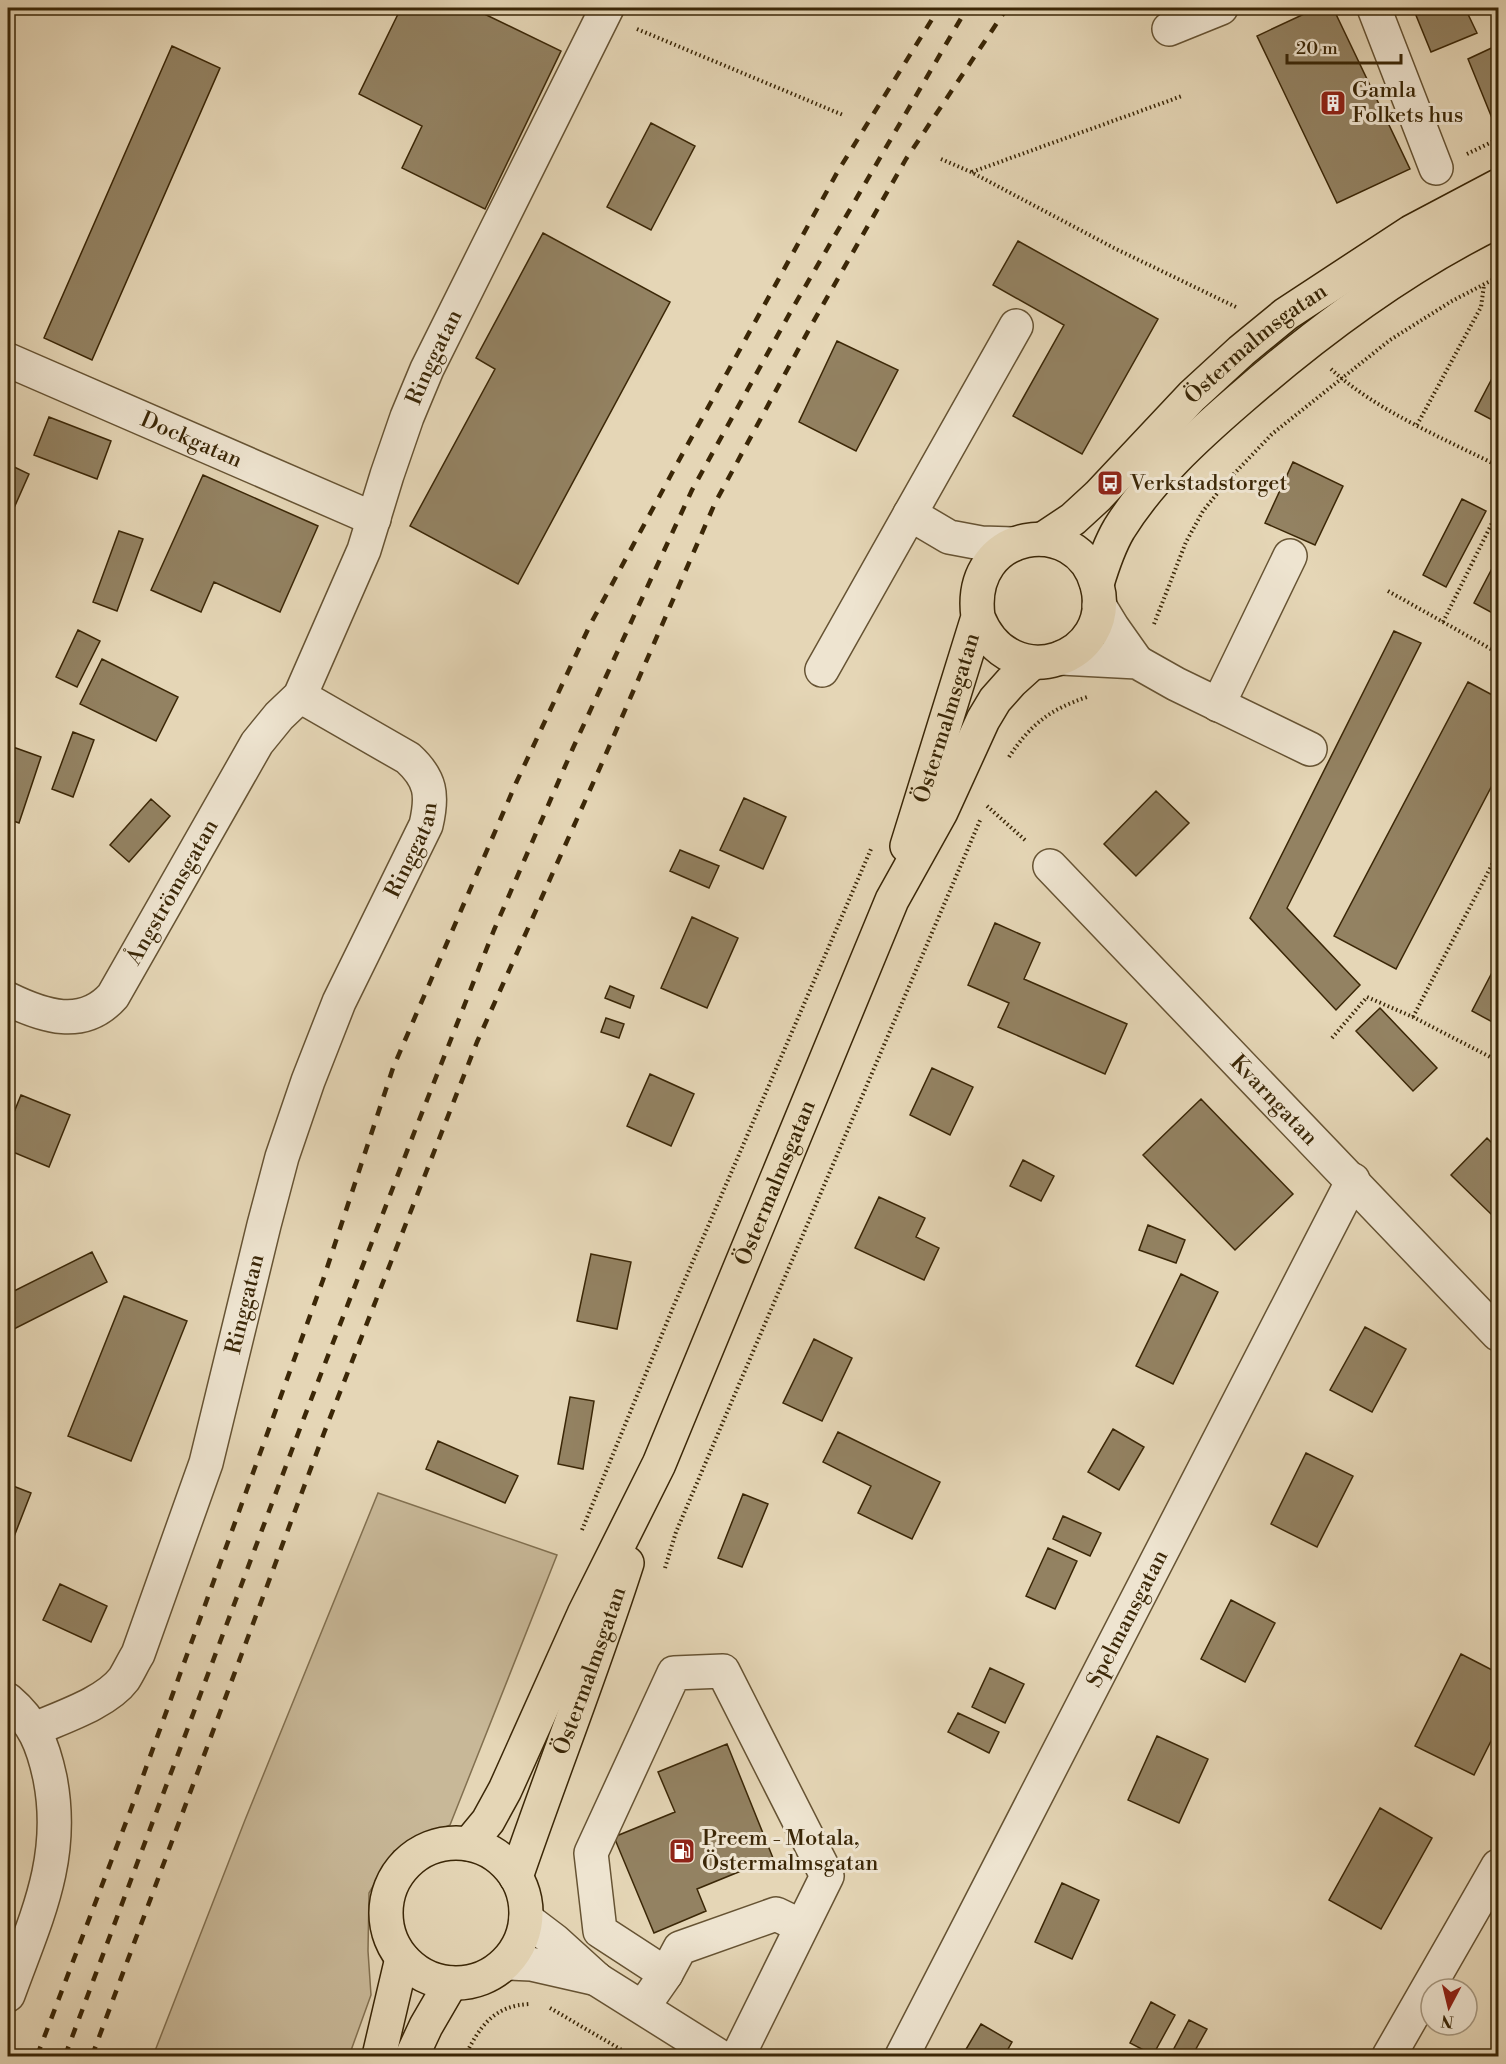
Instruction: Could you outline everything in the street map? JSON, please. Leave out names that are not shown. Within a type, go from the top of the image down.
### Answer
[{"type":"main road","name":"Östermalmsgatan","points":[[469,1844],[488,1821],[506,1790],[584,1614],[659,1464],[892,900],[978,603],[982,574],[1001,551],[1028,542],[1081,512],[1192,396],[1286,314],[1410,232],[1498,186]]},
{"type":"main road","name":"Östermalmsgatan","points":[[892,900],[941,812],[983,720],[995,700],[1011,682],[1047,660],[1074,651],[1091,631],[1097,618],[1098,594],[1107,550],[1120,528],[1170,465],[1212,423],[1308,342],[1376,293],[1431,258],[1498,221]]},
{"type":"main road","points":[[1028,542],[1055,542],[1077,553],[1086,562],[1098,594]]},
{"type":"main road","points":[[978,603],[984,631],[998,648],[1018,659],[1047,660]]},
{"type":"main road","name":"Östermalmsgatan","points":[[516,1877],[608,1622],[659,1464]]},
{"type":"main road","points":[[444,1844],[469,1844],[491,1852],[509,1867],[516,1877],[524,1897],[526,1919],[520,1942],[506,1963],[481,1979],[472,1982],[440,1982],[419,1973],[402,1958],[395,1948],[386,1926],[387,1901],[395,1878],[411,1859],[421,1852],[444,1844]]},
{"type":"main road","points":[[379,2056],[402,1958]]},
{"type":"main road","points":[[412,2056],[451,1983]]},
{"type":"street","points":[[1169,29],[1221,8]]},
{"type":"street","points":[[1374,8],[1436,168]]},
{"type":"street","name":"Ringgatan","points":[[35,1729],[106,1695],[123,1680],[138,1654],[206,1463],[282,1157],[308,1081],[339,1002],[426,825],[431,806],[428,786],[422,771],[408,758],[300,696],[364,550],[407,417],[427,369],[599,10]]},
{"type":"street","points":[[822,670],[1016,326]]},
{"type":"street","name":"Dockgatan","points":[[8,360],[374,519]]},
{"type":"street","points":[[910,514],[950,537],[981,543],[1028,542]]},
{"type":"street","points":[[950,537],[978,603]]},
{"type":"street","points":[[1218,705],[1290,556]]},
{"type":"street","points":[[1098,594],[1113,628],[1137,662]]},
{"type":"street","points":[[1047,660],[1137,662],[1218,705],[1310,749]]},
{"type":"street","name":"Ångströmsgatan","points":[[8,999],[32,1011],[51,1017],[87,1014],[103,1007],[113,996],[257,744],[279,716],[300,696]]},
{"type":"street","name":"Kvarngatan","points":[[1050,866],[1498,1334]]},
{"type":"street","name":"Spelmansgatan","points":[[902,2056],[1353,1180]]},
{"type":"street","points":[[666,1974],[600,1931],[591,1853],[674,1673],[723,1671],[827,1876],[738,2056]]},
{"type":"street","points":[[8,1700],[35,1729],[48,1767],[55,1802],[56,1830],[52,1864],[41,1905],[8,1995]]},
{"type":"street","points":[[1389,2056],[1498,1866]]},
{"type":"street","points":[[643,2007],[666,1974],[680,1948],[776,1914],[801,1926]]},
{"type":"street","points":[[526,1919],[555,1941],[598,1980],[719,2056]]},
{"type":"street","points":[[506,1963],[543,1967],[598,1980]]},
{"type":"path","points":[[599,10],[843,115]]},
{"type":"path","points":[[971,172],[1182,96]]},
{"type":"path","points":[[941,159],[971,172],[1114,248],[1244,311]]},
{"type":"path","points":[[1137,662],[1186,542],[1203,511],[1228,479],[1272,434],[1390,340],[1452,301],[1498,277]]},
{"type":"path","points":[[1417,424],[1481,307],[1484,285]]},
{"type":"path","points":[[1341,379],[1375,402],[1498,466]]},
{"type":"path","points":[[1443,622],[1498,511]]},
{"type":"path","points":[[1388,591],[1498,653]]},
{"type":"path","points":[[1008,758],[1024,734],[1041,720],[1067,704],[1096,694]]},
{"type":"path","points":[[662,1577],[676,1532],[991,796]]},
{"type":"path","points":[[987,806],[1050,866]]},
{"type":"path","points":[[580,1537],[674,1305],[872,848]]},
{"type":"path","points":[[1413,1017],[1498,853]]},
{"type":"path","points":[[1332,1038],[1367,997],[1413,1017],[1498,1061]]},
{"type":"path","points":[[529,2003],[543,1967]]},
{"type":"path","points":[[465,2056],[476,2034],[488,2020],[505,2008],[529,2003],[560,2013],[632,2056]]},
{"type":"shaded area","points":[[378,1493],[557,1555],[450,1825],[394,1851],[369,1893],[368,1951],[371,1995],[349,2056],[153,2056],[245,1820]]},
{"type":"building","points":[[401,8],[472,8],[561,51],[485,209],[402,168],[422,126],[359,94]]},
{"type":"building","name":"Gamla Folkets hus","points":[[1317,8],[1333,8],[1410,169],[1337,203],[1257,36]]},
{"type":"building","points":[[1413,8],[1465,8],[1477,33],[1431,52]]},
{"type":"building","points":[[1498,45],[1498,121],[1494,123],[1468,59]]},
{"type":"building","points":[[172,46],[220,68],[92,360],[44,338]]},
{"type":"building","points":[[651,123],[695,146],[651,230],[607,207]]},
{"type":"building","points":[[543,233],[670,302],[518,584],[410,526],[495,369],[476,358]]},
{"type":"building","points":[[1018,241],[1158,319],[1082,454],[1013,416],[1064,325],[993,285]]},
{"type":"building","points":[[837,341],[898,370],[856,451],[799,422]]},
{"type":"building","points":[[1498,367],[1498,423],[1475,411]]},
{"type":"building","points":[[49,417],[111,441],[97,479],[34,455]]},
{"type":"building","points":[[1293,462],[1343,486],[1315,545],[1265,523]]},
{"type":"building","points":[[8,464],[29,474],[10,517],[8,515]]},
{"type":"building","points":[[203,475],[318,526],[280,612],[214,582],[201,612],[151,590]]},
{"type":"building","points":[[1462,499],[1486,511],[1446,587],[1423,575]]},
{"type":"building","points":[[119,531],[143,539],[117,611],[93,602]]},
{"type":"building","points":[[1498,557],[1498,616],[1474,603]]},
{"type":"building","points":[[78,630],[100,641],[77,687],[56,677]]},
{"type":"building","points":[[1394,631],[1421,643],[1287,908],[1360,985],[1336,1010],[1250,918]]},
{"type":"building","points":[[102,659],[178,697],[156,741],[80,704]]},
{"type":"building","points":[[1468,682],[1498,698],[1498,774],[1396,969],[1334,936]]},
{"type":"building","points":[[73,732],[94,740],[73,797],[52,789]]},
{"type":"building","points":[[13,747],[41,757],[19,823],[8,819],[8,764]]},
{"type":"building","points":[[1156,791],[1189,823],[1136,876],[1104,844]]},
{"type":"building","points":[[744,798],[786,817],[763,869],[720,850]]},
{"type":"building","points":[[151,799],[170,816],[129,862],[110,845]]},
{"type":"building","points":[[680,850],[719,866],[709,888],[670,871]]},
{"type":"building","points":[[692,917],[738,938],[707,1008],[661,988]]},
{"type":"building","points":[[995,923],[1040,943],[1024,979],[1127,1024],[1105,1074],[998,1027],[1009,1003],[968,985]]},
{"type":"building","points":[[1498,961],[1498,1025],[1472,1011]]},
{"type":"building","points":[[610,986],[634,996],[630,1008],[605,998]]},
{"type":"building","points":[[1380,1008],[1437,1068],[1413,1091],[1356,1031]]},
{"type":"building","points":[[606,1018],[624,1024],[619,1038],[601,1032]]},
{"type":"building","points":[[932,1068],[973,1087],[950,1135],[910,1115]]},
{"type":"building","points":[[650,1074],[694,1094],[671,1146],[627,1126]]},
{"type":"building","points":[[21,1095],[70,1115],[49,1167],[8,1150],[8,1127]]},
{"type":"building","points":[[1201,1099],[1293,1194],[1235,1250],[1143,1155]]},
{"type":"building","points":[[1487,1138],[1498,1149],[1498,1212],[1494,1217],[1451,1175]]},
{"type":"building","points":[[1023,1160],[1054,1176],[1041,1201],[1010,1186]]},
{"type":"building","points":[[879,1197],[925,1218],[916,1237],[939,1248],[924,1280],[855,1248]]},
{"type":"building","points":[[1148,1225],[1185,1240],[1176,1263],[1139,1250]]},
{"type":"building","points":[[92,1252],[107,1282],[8,1332],[8,1294]]},
{"type":"building","points":[[591,1254],[631,1262],[617,1329],[577,1321]]},
{"type":"building","points":[[1181,1274],[1218,1292],[1173,1384],[1136,1366]]},
{"type":"building","points":[[124,1296],[187,1321],[131,1461],[68,1436]]},
{"type":"building","points":[[1365,1327],[1406,1349],[1372,1412],[1330,1390]]},
{"type":"building","points":[[814,1339],[852,1358],[822,1421],[783,1403]]},
{"type":"building","points":[[570,1397],[594,1401],[583,1469],[558,1464]]},
{"type":"building","points":[[1113,1429],[1144,1447],[1119,1490],[1088,1472]]},
{"type":"building","points":[[838,1432],[940,1482],[912,1539],[858,1513],[871,1486],[823,1462]]},
{"type":"building","points":[[438,1441],[518,1476],[505,1503],[426,1469]]},
{"type":"building","points":[[1306,1453],[1353,1476],[1317,1547],[1271,1524]]},
{"type":"building","points":[[8,1484],[31,1493],[8,1552]]},
{"type":"building","points":[[743,1494],[768,1504],[742,1567],[718,1558]]},
{"type":"building","points":[[1063,1516],[1101,1533],[1090,1556],[1053,1539]]},
{"type":"building","points":[[1048,1548],[1077,1561],[1055,1609],[1026,1596]]},
{"type":"building","points":[[60,1584],[107,1606],[91,1642],[43,1620]]},
{"type":"building","points":[[1231,1600],[1275,1623],[1245,1682],[1201,1659]]},
{"type":"building","points":[[1461,1654],[1498,1673],[1498,1727],[1474,1775],[1415,1746]]},
{"type":"building","points":[[990,1668],[1024,1684],[1005,1723],[972,1707]]},
{"type":"building","points":[[958,1713],[999,1732],[989,1753],[948,1732]]},
{"type":"building","points":[[1157,1736],[1208,1759],[1179,1823],[1128,1800]]},
{"type":"building","points":[[727,1744],[773,1858],[697,1889],[706,1911],[654,1933],[614,1837],[675,1812],[658,1772]]},
{"type":"building","points":[[1380,1808],[1432,1838],[1381,1929],[1329,1900]]},
{"type":"building","points":[[1062,1883],[1099,1900],[1072,1959],[1035,1942]]},
{"type":"building","points":[[1151,2002],[1175,2015],[1153,2055],[1130,2043]]},
{"type":"building","points":[[1189,2020],[1207,2029],[1192,2056],[1170,2056]]},
{"type":"building","points":[[981,2024],[1012,2042],[1004,2056],[962,2056]]},
{"type":"railway","points":[[37,2056],[131,1809],[323,1280],[393,1068],[516,783],[590,625],[672,473],[838,171],[939,8]]},
{"type":"railway","points":[[65,2056],[302,1423],[414,1133],[494,930],[573,748],[692,490],[791,311],[967,8]]},
{"type":"railway","points":[[92,2056],[324,1433],[477,1042],[715,503],[812,324],[906,159],[1007,8]]},
{"type":"place","name":"Gamla Folkets hus","points":[[1333,103]]},
{"type":"place","name":"Verkstadstorget","points":[[1110,483]]},
{"type":"place","name":"Preem - Motala, Östermalmsgatan","points":[[682,1851]]}]
